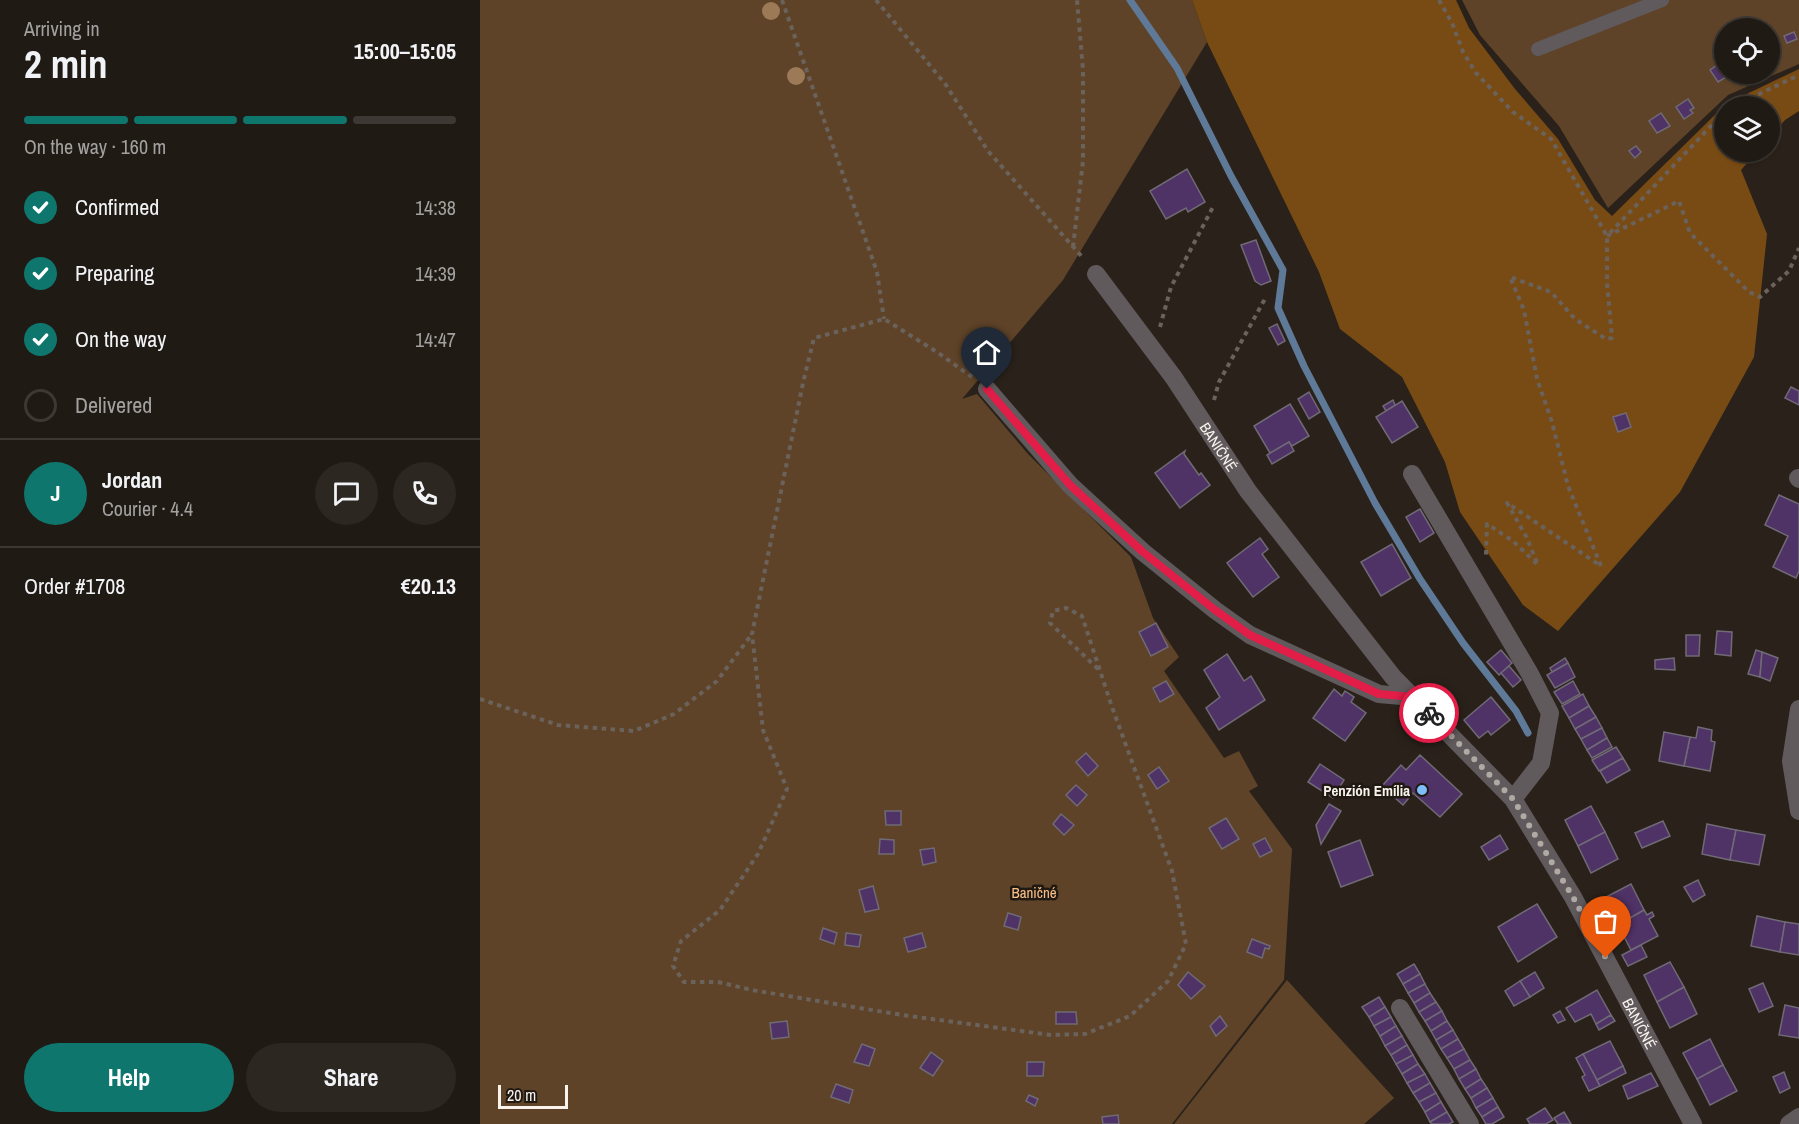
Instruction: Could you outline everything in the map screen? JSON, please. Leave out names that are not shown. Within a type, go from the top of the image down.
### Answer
[{"type":"street","name":"BANIČNÉ","points":[[1096,273],[1174,378],[1248,491],[1393,676],[1513,799],[1573,897],[1693,1124]]},
{"type":"street","points":[[987,389],[1070,485],[1143,552],[1215,610],[1250,635],[1379,694],[1413,697]]},
{"type":"street","points":[[1412,474],[1530,674],[1550,713],[1541,763],[1513,799]]},
{"type":"street","points":[[1799,709],[1791,761],[1799,811]]},
{"type":"street","points":[[1400,1008],[1470,1124]]},
{"type":"street","points":[[1789,1124],[1799,1117]]},
{"type":"lane","points":[[1538,50],[1662,0]]},
{"type":"path","points":[[782,0],[877,272],[884,319]]},
{"type":"path","points":[[876,0],[945,85],[988,151],[1096,273]]},
{"type":"path","points":[[1073,248],[1083,161],[1083,70],[1077,0]]},
{"type":"path","points":[[1439,0],[1452,23],[1463,52],[1476,73],[1513,112],[1551,139],[1607,236],[1607,283],[1612,338],[1606,339],[1575,319],[1551,292],[1510,276],[1524,310],[1537,379],[1552,422],[1568,486],[1601,567],[1507,503],[1526,536],[1538,565],[1513,541],[1487,524],[1486,559]]},
{"type":"path","points":[[1755,96],[1799,75]]},
{"type":"path","points":[[1607,236],[1714,123]]},
{"type":"path","points":[[1607,236],[1679,201],[1690,233],[1749,292],[1760,297],[1789,271],[1799,248]]},
{"type":"path","points":[[1154,350],[1171,287],[1214,205]]},
{"type":"path","points":[[1206,427],[1219,382],[1266,297]]},
{"type":"path","points":[[987,389],[937,351],[884,319],[814,338],[752,634],[763,730],[787,789],[758,854],[720,910],[681,941],[673,966],[684,982],[734,984],[752,990],[902,1015],[1051,1035],[1085,1034],[1130,1016],[1167,981],[1186,944],[1172,871],[1082,616],[1066,608],[1053,611],[1050,623],[1101,671]]},
{"type":"path","points":[[480,699],[558,725],[634,731],[674,714],[717,681],[752,634]]},
{"type":"green space","name":"Baničné","points":[[480,0],[1192,0],[1207,42],[1063,280],[962,399],[977,394],[1028,454],[1131,557],[1153,618],[1179,657],[1164,671],[1224,758],[1239,751],[1258,786],[1249,791],[1292,849],[1284,980],[1172,1124],[480,1124]]},
{"type":"green space","points":[[1462,0],[1799,0],[1799,64],[1780,72],[1780,18],[1714,18],[1714,84],[1753,84],[1727,96],[1714,96],[1714,108],[1608,208],[1559,126],[1480,35]]},
{"type":"green space","points":[[1287,980],[1394,1098],[1364,1124],[1174,1124]]},
{"type":"shaded area","points":[[1192,0],[1456,0],[1469,28],[1515,89],[1558,139],[1595,200],[1612,216],[1714,116],[1714,162],[1748,162],[1741,170],[1767,234],[1754,357],[1680,492],[1558,631],[1523,605],[1460,512],[1445,462],[1402,377],[1340,329],[1319,272],[1207,42]]},
{"type":"shaded area","points":[[1799,69],[1799,111],[1780,126],[1780,96],[1743,96],[1768,84],[1780,84],[1780,78]]},
{"type":"building","points":[[1794,32],[1797,39],[1787,43],[1784,36]]},
{"type":"building","points":[[1688,99],[1694,108],[1690,110],[1693,113],[1684,119],[1676,107]]},
{"type":"building","points":[[1661,113],[1670,126],[1657,133],[1649,121]]},
{"type":"building","points":[[1636,146],[1641,152],[1635,158],[1629,151]]},
{"type":"building","points":[[1187,169],[1205,202],[1188,212],[1186,208],[1166,219],[1150,191]]},
{"type":"building","points":[[1256,240],[1271,281],[1261,285],[1255,281],[1241,245]]},
{"type":"building","points":[[1277,324],[1285,341],[1278,345],[1269,328]]},
{"type":"building","points":[[1791,387],[1799,391],[1799,405],[1785,398]]},
{"type":"building","points":[[1309,392],[1320,412],[1309,419],[1298,399]]},
{"type":"building","points":[[1393,400],[1395,405],[1386,411],[1383,406]]},
{"type":"building","points":[[1402,401],[1418,427],[1392,443],[1376,417]]},
{"type":"building","points":[[1290,404],[1309,436],[1292,446],[1289,442],[1270,453],[1254,426]]},
{"type":"building","points":[[1626,413],[1631,427],[1618,432],[1613,417]]},
{"type":"building","points":[[1289,442],[1294,451],[1272,464],[1267,455]]},
{"type":"building","points":[[1185,451],[1184,454],[1199,475],[1201,473],[1210,485],[1180,508],[1155,473]]},
{"type":"building","points":[[1779,495],[1799,504],[1799,571],[1796,578],[1773,567],[1788,536],[1765,525]]},
{"type":"building","points":[[1420,509],[1434,533],[1420,542],[1406,517]]},
{"type":"building","points":[[1260,538],[1268,549],[1262,554],[1279,577],[1253,597],[1227,563]]},
{"type":"building","points":[[1392,544],[1411,578],[1381,596],[1361,562]]},
{"type":"building","points":[[1156,623],[1168,647],[1151,656],[1139,632]]},
{"type":"building","points":[[1717,631],[1732,632],[1731,656],[1715,654]]},
{"type":"building","points":[[1686,635],[1700,635],[1699,656],[1686,656]]},
{"type":"building","points":[[1501,650],[1512,663],[1499,675],[1487,662]]},
{"type":"building","points":[[1756,650],[1762,652],[1760,677],[1748,674]]},
{"type":"building","points":[[1762,652],[1778,658],[1770,681],[1760,677]]},
{"type":"building","points":[[1227,654],[1244,681],[1251,676],[1265,700],[1219,730],[1206,708],[1220,697],[1204,670]]},
{"type":"building","points":[[1565,658],[1568,663],[1552,672],[1550,668]]},
{"type":"building","points":[[1674,658],[1675,670],[1655,669],[1655,660]]},
{"type":"building","points":[[1568,663],[1575,677],[1555,688],[1547,675]]},
{"type":"building","points":[[1509,666],[1521,680],[1513,687],[1501,673]]},
{"type":"building","points":[[1166,681],[1174,694],[1160,702],[1153,688]]},
{"type":"building","points":[[1573,681],[1580,694],[1562,704],[1554,692]]},
{"type":"building","points":[[1334,689],[1342,696],[1345,691],[1354,697],[1351,702],[1366,713],[1345,741],[1313,718]]},
{"type":"building","points":[[1583,694],[1589,706],[1569,718],[1562,706]]},
{"type":"building","points":[[1491,697],[1510,720],[1491,735],[1488,731],[1479,738],[1464,720]]},
{"type":"building","points":[[1589,706],[1596,717],[1575,729],[1569,718]]},
{"type":"building","points":[[1596,717],[1602,728],[1581,739],[1575,729]]},
{"type":"building","points":[[1698,727],[1712,730],[1711,741],[1715,742],[1710,771],[1684,766],[1690,737],[1696,738]]},
{"type":"building","points":[[1602,728],[1607,738],[1587,750],[1581,739]]},
{"type":"building","points":[[1664,732],[1690,737],[1684,766],[1659,761]]},
{"type":"building","points":[[1607,738],[1612,747],[1592,758],[1587,750]]},
{"type":"building","points":[[1616,747],[1623,758],[1599,771],[1592,760]]},
{"type":"building","points":[[1086,753],[1098,766],[1088,776],[1076,762]]},
{"type":"building","name":"Penzión Emília","points":[[1420,755],[1462,794],[1440,817],[1413,793],[1403,805],[1382,786],[1401,765],[1406,770]]},
{"type":"building","points":[[1623,758],[1630,770],[1607,783],[1600,771]]},
{"type":"building","points":[[1320,764],[1344,780],[1333,798],[1308,782]]},
{"type":"building","points":[[1159,767],[1169,781],[1157,789],[1148,775]]},
{"type":"building","points":[[1076,785],[1087,795],[1077,806],[1066,795]]},
{"type":"building","points":[[1329,804],[1341,811],[1321,844],[1316,825]]},
{"type":"building","points":[[1591,806],[1605,832],[1578,846],[1565,820]]},
{"type":"building","points":[[885,811],[901,811],[901,825],[886,825]]},
{"type":"building","points":[[1061,814],[1074,825],[1064,835],[1053,824]]},
{"type":"building","points":[[1226,818],[1239,839],[1222,849],[1209,828]]},
{"type":"building","points":[[1663,821],[1670,836],[1642,848],[1635,833]]},
{"type":"building","points":[[1707,824],[1736,830],[1730,860],[1702,854]]},
{"type":"building","points":[[1736,830],[1765,835],[1759,865],[1730,860]]},
{"type":"building","points":[[1605,832],[1618,859],[1591,873],[1578,846]]},
{"type":"building","points":[[1500,835],[1508,849],[1489,860],[1481,847]]},
{"type":"building","points":[[1265,838],[1272,851],[1260,857],[1253,844]]},
{"type":"building","points":[[880,839],[894,840],[894,854],[879,854]]},
{"type":"building","points":[[1360,840],[1373,875],[1341,887],[1328,852]]},
{"type":"building","points":[[934,848],[936,862],[923,865],[920,850]]},
{"type":"building","points":[[1698,880],[1705,895],[1693,902],[1684,887]]},
{"type":"building","points":[[1631,884],[1644,910],[1618,925],[1604,898]]},
{"type":"building","points":[[873,886],[879,909],[865,912],[859,890]]},
{"type":"building","points":[[1537,904],[1557,937],[1518,962],[1498,927]]},
{"type":"building","points":[[1644,910],[1647,915],[1652,912],[1654,916],[1649,919],[1658,936],[1631,950],[1618,925]]},
{"type":"building","points":[[1008,913],[1021,917],[1018,930],[1004,926]]},
{"type":"building","points":[[1757,916],[1785,922],[1780,952],[1751,946]]},
{"type":"building","points":[[1785,922],[1799,924],[1799,955],[1780,952]]},
{"type":"building","points":[[823,928],[837,933],[834,944],[820,939]]},
{"type":"building","points":[[846,933],[861,935],[859,947],[845,945]]},
{"type":"building","points":[[922,933],[926,947],[908,952],[904,938]]},
{"type":"building","points":[[1252,939],[1270,946],[1269,949],[1265,948],[1262,958],[1247,952]]},
{"type":"building","points":[[1641,945],[1647,957],[1628,966],[1622,955]]},
{"type":"building","points":[[1670,962],[1684,987],[1657,1002],[1644,975]]},
{"type":"building","points":[[1414,964],[1420,974],[1403,984],[1397,974]]},
{"type":"building","points":[[1188,972],[1205,986],[1191,999],[1178,985]]},
{"type":"building","points":[[1535,972],[1544,988],[1530,997],[1520,981]]},
{"type":"building","points":[[1420,974],[1425,984],[1408,993],[1403,984]]},
{"type":"building","points":[[1520,981],[1530,997],[1514,1006],[1505,991]]},
{"type":"building","points":[[1763,983],[1773,1006],[1759,1012],[1749,989]]},
{"type":"building","points":[[1425,984],[1430,993],[1414,1003],[1408,993]]},
{"type":"building","points":[[1684,987],[1697,1014],[1670,1028],[1657,1002]]},
{"type":"building","points":[[1597,990],[1611,1015],[1596,1024],[1591,1014],[1575,1022],[1566,1008]]},
{"type":"building","points":[[1430,993],[1436,1002],[1419,1012],[1414,1003]]},
{"type":"building","points":[[1379,997],[1385,1007],[1369,1017],[1362,1007]]},
{"type":"building","points":[[1436,1002],[1442,1011],[1425,1021],[1419,1012]]},
{"type":"building","points":[[1785,1005],[1799,1008],[1799,1038],[1779,1035]]},
{"type":"building","points":[[1385,1007],[1391,1017],[1374,1026],[1369,1017]]},
{"type":"building","points":[[1442,1011],[1447,1021],[1431,1031],[1425,1021]]},
{"type":"building","points":[[1560,1011],[1565,1020],[1558,1023],[1553,1015]]},
{"type":"building","points":[[1056,1012],[1076,1012],[1077,1024],[1056,1024]]},
{"type":"building","points":[[1611,1015],[1615,1021],[1599,1030],[1596,1024]]},
{"type":"building","points":[[1220,1016],[1227,1026],[1216,1036],[1210,1026]]},
{"type":"building","points":[[1391,1017],[1396,1026],[1380,1036],[1374,1026]]},
{"type":"building","points":[[787,1021],[789,1037],[772,1039],[770,1023]]},
{"type":"building","points":[[1447,1021],[1453,1030],[1436,1040],[1431,1031]]},
{"type":"building","points":[[1396,1026],[1402,1036],[1385,1046],[1380,1036]]},
{"type":"building","points":[[1453,1030],[1458,1039],[1441,1049],[1436,1040]]},
{"type":"building","points":[[1402,1036],[1407,1045],[1391,1055],[1385,1046]]},
{"type":"building","points":[[1458,1039],[1464,1049],[1447,1058],[1441,1049]]},
{"type":"building","points":[[1710,1039],[1723,1065],[1697,1079],[1683,1053]]},
{"type":"building","points":[[1610,1041],[1623,1066],[1597,1080],[1583,1054]]},
{"type":"building","points":[[862,1044],[875,1049],[869,1066],[854,1062]]},
{"type":"building","points":[[1407,1045],[1413,1055],[1396,1064],[1391,1055]]},
{"type":"building","points":[[1464,1049],[1470,1060],[1454,1069],[1447,1058]]},
{"type":"building","points":[[931,1052],[943,1061],[933,1076],[920,1068]]},
{"type":"building","points":[[1583,1054],[1600,1086],[1589,1091],[1582,1077],[1585,1075],[1576,1058]]},
{"type":"building","points":[[1413,1055],[1418,1064],[1402,1074],[1396,1064]]},
{"type":"building","points":[[1470,1060],[1476,1069],[1459,1079],[1454,1069]]},
{"type":"building","points":[[1027,1062],[1044,1062],[1043,1076],[1027,1076]]},
{"type":"building","points":[[1418,1064],[1425,1074],[1407,1083],[1402,1074]]},
{"type":"building","points":[[1723,1065],[1737,1091],[1710,1105],[1697,1079]]},
{"type":"building","points":[[1623,1066],[1626,1073],[1600,1086],[1597,1080]]},
{"type":"building","points":[[1476,1069],[1481,1079],[1465,1089],[1459,1079]]},
{"type":"building","points":[[1784,1072],[1790,1088],[1780,1093],[1773,1077]]},
{"type":"building","points":[[1651,1073],[1658,1086],[1628,1099],[1623,1086]]},
{"type":"building","points":[[1425,1074],[1430,1083],[1413,1093],[1407,1083]]},
{"type":"building","points":[[1481,1079],[1487,1088],[1471,1098],[1465,1089]]},
{"type":"building","points":[[1430,1083],[1436,1093],[1419,1102],[1413,1093]]},
{"type":"building","points":[[836,1084],[853,1090],[849,1103],[831,1097]]},
{"type":"building","points":[[1487,1088],[1493,1098],[1476,1108],[1471,1098]]},
{"type":"building","points":[[1436,1093],[1441,1102],[1425,1112],[1419,1102]]},
{"type":"building","points":[[1029,1095],[1038,1099],[1035,1106],[1026,1101]]},
{"type":"building","points":[[1493,1098],[1498,1107],[1482,1117],[1476,1108]]},
{"type":"building","points":[[1441,1102],[1447,1112],[1430,1122],[1425,1112]]},
{"type":"building","points":[[1498,1107],[1504,1117],[1492,1124],[1486,1124],[1482,1117]]},
{"type":"building","points":[[1545,1108],[1553,1120],[1546,1124],[1530,1124],[1527,1119]]},
{"type":"building","points":[[1447,1112],[1453,1122],[1432,1124],[1430,1122]]},
{"type":"building","points":[[1564,1112],[1571,1124],[1558,1124],[1554,1118]]},
{"type":"building","points":[[1118,1115],[1119,1124],[1103,1124],[1102,1117]]},
{"type":"waterway","points":[[1130,0],[1177,68],[1231,176],[1283,270],[1278,308],[1304,366],[1375,503],[1420,579],[1463,643],[1516,711],[1528,733]]},
{"type":"way so far","points":[[1429,713],[1513,799],[1573,897],[1606,958]]},
{"type":"place","name":"Penzión Emília","points":[[1422,790]]},
{"type":"route","points":[[987,389],[1070,485],[1143,552],[1215,610],[1250,635],[1379,694],[1413,697],[1429,713]]}]
